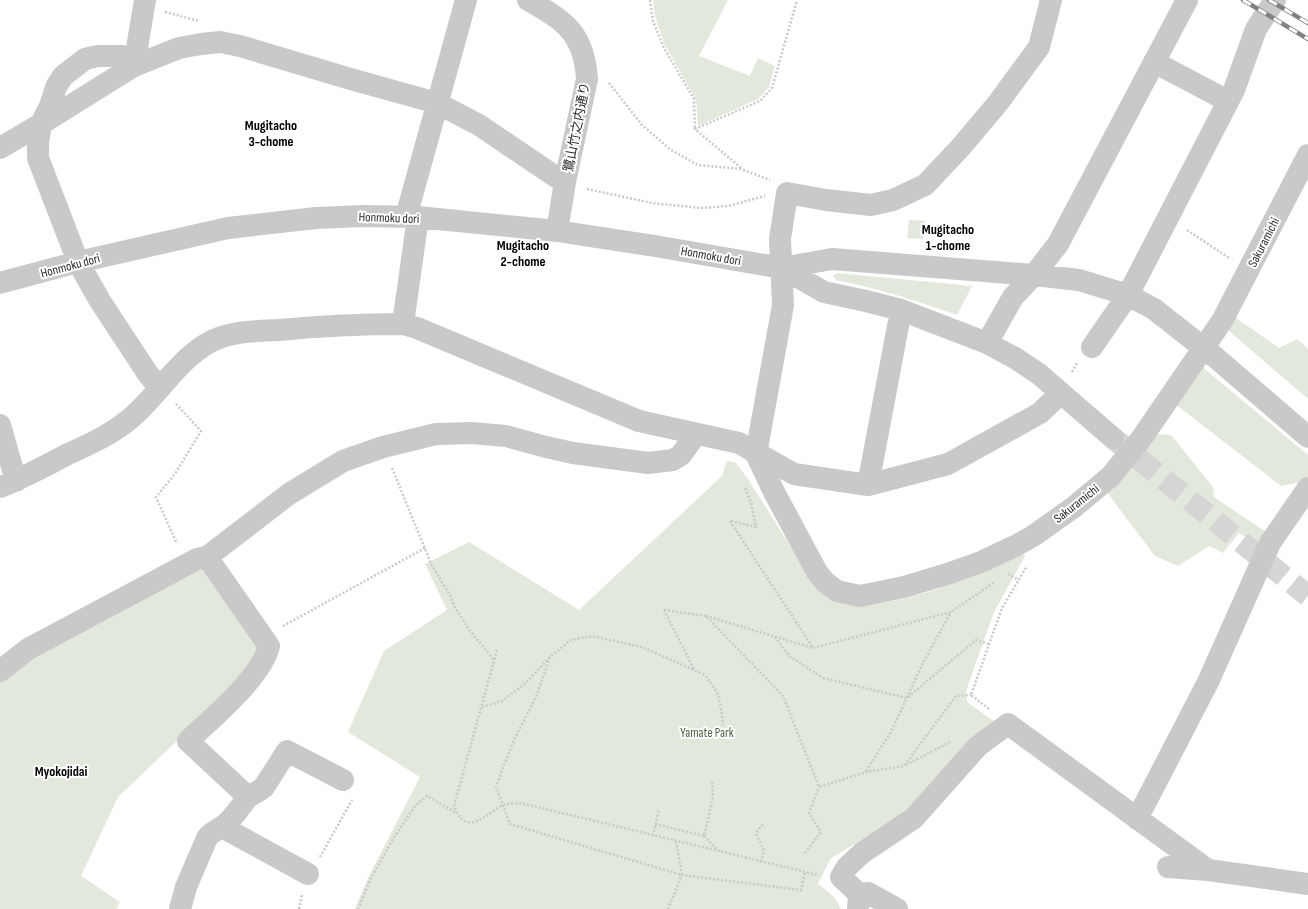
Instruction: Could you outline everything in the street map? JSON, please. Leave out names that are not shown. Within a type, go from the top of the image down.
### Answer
[{"type":"street","points":[[134,66],[145,0]]},
{"type":"street","points":[[403,324],[412,217],[437,103],[466,0]]},
{"type":"street","name":"鷺山竹之内通り","points":[[528,0],[555,16],[567,26],[582,49],[586,66],[587,79],[560,179],[557,231]]},
{"type":"street","points":[[756,454],[783,305],[780,239],[787,193],[826,200],[871,205],[893,200],[925,184],[960,148],[998,104],[1039,47],[1051,0]]},
{"type":"street","points":[[987,343],[1013,297],[1034,275],[1058,244],[1188,0]]},
{"type":"street","points":[[1092,347],[1128,295],[1234,90],[1256,30],[1275,0]]},
{"type":"street","points":[[0,148],[134,66],[179,48],[220,42],[240,46],[437,103],[479,125],[560,179]]},
{"type":"street","points":[[134,66],[123,56],[97,56],[85,59],[63,76],[56,87],[50,106],[41,124],[38,143],[38,158],[78,262],[100,301],[144,368],[160,388]]},
{"type":"street","points":[[1154,62],[1228,101]]},
{"type":"street","name":"Sakuramichi","points":[[756,454],[774,492],[817,572],[837,591],[860,596],[904,587],[981,562],[1016,545],[1033,536],[1074,507],[1111,476],[1141,439],[1222,321],[1305,166]]},
{"type":"street","name":"Honmoku dori","points":[[0,283],[78,262],[228,228],[316,218],[363,216],[412,217],[557,231],[782,268],[824,292],[901,310],[987,343],[1015,358],[1039,374],[1113,438]]},
{"type":"street","name":"Honmoku dori","points":[[782,268],[832,259],[1079,280],[1128,295],[1154,309],[1179,328],[1308,437]]},
{"type":"street","points":[[868,485],[901,310]]},
{"type":"street","points":[[0,425],[8,484],[107,435],[126,422],[142,408],[190,356],[206,344],[219,338],[240,333],[306,327],[403,324],[417,328],[639,421],[739,443],[756,454],[794,474],[868,485],[948,464],[1040,413],[1061,393]]},
{"type":"street","points":[[0,671],[28,649],[186,564],[197,559],[207,557],[296,490],[343,461],[383,447],[436,434],[472,433],[506,436],[573,454],[648,463],[673,460],[681,455],[696,434]]},
{"type":"street","points":[[1137,819],[1208,682],[1270,543],[1308,488]]},
{"type":"street","points":[[207,557],[269,646],[257,672],[234,697],[188,741],[248,797]]},
{"type":"street","points":[[897,909],[868,893],[859,901],[841,877],[847,867],[862,854],[914,818],[978,746],[1008,724],[1208,870]]},
{"type":"street","points":[[180,909],[186,887],[207,838],[211,833],[222,827],[234,816],[248,797],[264,787],[287,751],[343,780]]},
{"type":"street","points":[[222,827],[308,874]]},
{"type":"street","points":[[1168,867],[1208,870],[1308,884]]},
{"type":"path","points":[[650,0],[653,21],[664,48],[694,99],[696,129],[741,169]]},
{"type":"path","points":[[696,129],[760,101],[772,88],[797,0]]},
{"type":"path","points":[[586,66],[596,66],[642,125],[671,150],[698,165],[741,169],[778,183],[787,193]]},
{"type":"path","points":[[560,179],[581,187],[615,196],[652,203],[701,208],[728,206],[776,194],[787,193]]},
{"type":"path","points":[[1168,218],[1248,271]]},
{"type":"path","points":[[1071,371],[1077,376]]},
{"type":"path","points":[[160,388],[202,431],[175,474],[156,497],[186,564]]},
{"type":"path","points":[[383,447],[432,566],[450,594],[454,606],[470,631],[494,660]]},
{"type":"path","points":[[730,520],[756,527],[751,503],[743,483]]},
{"type":"path","points":[[971,695],[1002,608],[1038,546],[1033,536]]},
{"type":"path","points":[[263,637],[424,548]]},
{"type":"path","points":[[1008,574],[1019,580]]},
{"type":"path","points":[[696,671],[664,610],[706,616],[813,648]]},
{"type":"path","points":[[866,772],[891,732],[923,663],[951,612]]},
{"type":"path","points":[[706,616],[783,696],[819,787],[809,813],[821,832],[805,853]]},
{"type":"path","points":[[482,707],[502,701],[526,683],[550,657],[571,640],[592,636],[642,647],[705,675],[717,692],[722,707],[723,725]]},
{"type":"path","points":[[775,637],[790,656],[823,678],[907,698]]},
{"type":"path","points":[[907,698],[976,640],[989,644]]},
{"type":"path","points":[[497,650],[454,806],[457,813],[465,822],[469,823],[480,820],[502,805],[521,804],[760,862],[818,875],[841,877]]},
{"type":"path","points":[[550,657],[536,697],[515,738],[496,787],[510,824],[682,875],[800,890],[805,872]]},
{"type":"path","points":[[904,766],[956,696],[971,695],[1008,724]]},
{"type":"path","points":[[819,787],[866,772],[904,766],[951,741]]},
{"type":"path","points":[[308,874],[313,870],[355,794],[348,790],[343,780]]},
{"type":"path","points":[[704,836],[713,797],[712,782]]},
{"type":"path","points":[[358,909],[370,880],[393,839],[415,806],[427,796],[457,813]]},
{"type":"path","points":[[653,836],[659,809]]},
{"type":"path","points":[[760,862],[764,851],[756,833],[764,823]]},
{"type":"path","points":[[655,824],[704,836],[721,852]]},
{"type":"path","points":[[668,909],[682,875],[676,842]]},
{"type":"green space","points":[[653,0],[728,0],[699,56],[750,76],[758,58],[775,66],[769,87],[758,99],[698,126],[696,100],[664,43],[655,16]]},
{"type":"green space","points":[[909,220],[925,221],[923,239],[907,238]]},
{"type":"green space","points":[[837,273],[972,286],[957,315],[897,295],[836,280],[833,276]]},
{"type":"green space","points":[[1236,318],[1279,348],[1297,339],[1308,349],[1308,399],[1228,330]]},
{"type":"green space","points":[[1201,366],[1308,455],[1308,477],[1305,481],[1281,486],[1174,403]]},
{"type":"green space","points":[[1154,434],[1171,435],[1213,487],[1214,497],[1269,534],[1261,548],[1239,533],[1223,553],[1209,546],[1178,566],[1155,556],[1106,491]]},
{"type":"green space","name":"Yamate Park","points":[[727,461],[735,462],[748,479],[804,568],[828,598],[846,604],[865,606],[903,599],[935,590],[1022,552],[1025,556],[994,612],[966,691],[967,702],[995,722],[911,806],[890,823],[831,858],[818,884],[837,901],[841,909],[355,909],[368,878],[420,777],[348,732],[384,651],[447,610],[425,564],[469,542],[579,610],[722,476]]},
{"type":"green space","points":[[204,565],[263,644],[250,674],[118,797],[81,876],[120,902],[116,909],[0,909],[0,677],[29,655]]},
{"type":"tunnel","points":[[1113,438],[1308,596]]},
{"type":"railway","points":[[1243,0],[1308,39]]},
{"type":"railway","points":[[1269,0],[1308,23]]},
{"type":"district","name":"Mugitacho 3-chome","points":[[271,134]]},
{"type":"district","name":"Mugitacho 1-chome","points":[[948,238]]},
{"type":"district","name":"Mugitacho 2-chome","points":[[523,254]]},
{"type":"district","name":"Myokojidai","points":[[61,771]]}]
